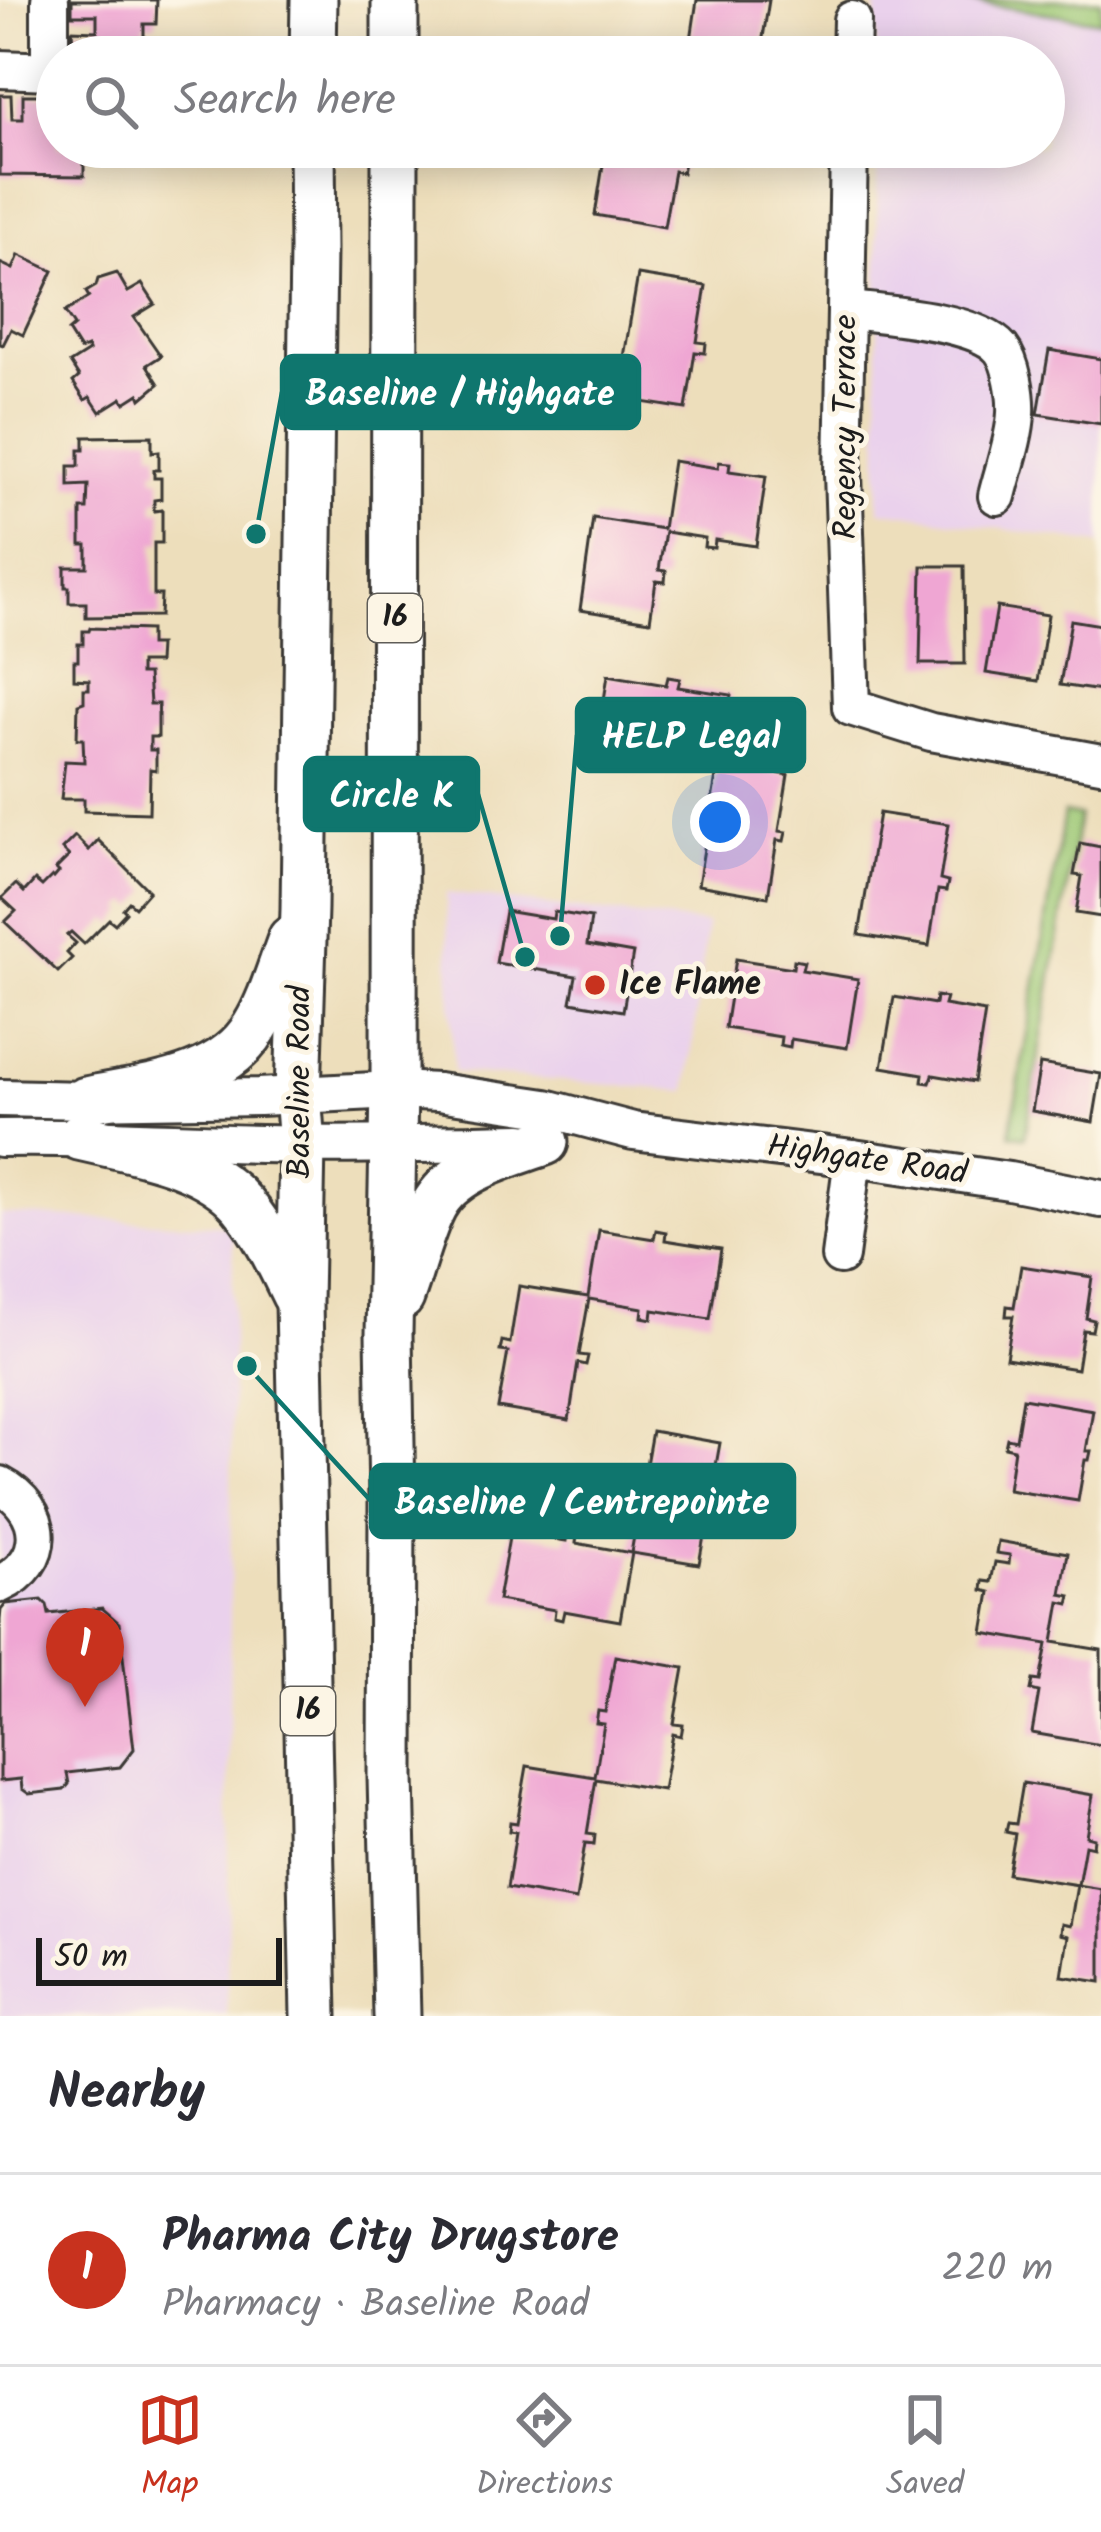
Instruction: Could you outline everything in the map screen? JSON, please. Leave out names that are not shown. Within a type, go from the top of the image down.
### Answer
[{"type":"main road","points":[[313,36],[314,0]]},
{"type":"main road","points":[[395,0],[395,36]]},
{"type":"main road","name":"Baseline Road","points":[[312,168],[298,1094],[314,2016]]},
{"type":"main road","name":"16","points":[[395,168],[394,1090],[388,1334],[397,2016]]},
{"type":"main road","points":[[82,1118],[215,1065],[240,1046],[256,1027],[304,909]]},
{"type":"main road","points":[[82,1118],[155,1155],[195,1169],[240,1201],[268,1241],[299,1303]]},
{"type":"main road","points":[[388,1334],[433,1207],[446,1189],[481,1165],[545,1142]]},
{"type":"street","points":[[50,0],[50,36]]},
{"type":"street","points":[[852,20],[852,36]]},
{"type":"street","points":[[0,69],[36,70]]},
{"type":"street","name":"Regency Terrace","points":[[849,168],[843,472],[851,707],[931,732],[1101,763]]},
{"type":"street","points":[[848,310],[979,333],[1002,350],[1011,373],[1016,413],[997,496]]},
{"type":"street","name":"Highgate Road","points":[[82,1118],[298,1094],[438,1092],[546,1108],[633,1131],[853,1158],[1101,1199]]},
{"type":"street","points":[[0,1099],[82,1118]]},
{"type":"street","points":[[0,1138],[82,1118]]},
{"type":"street","name":"Highgate Road","points":[[82,1118],[302,1144],[545,1142],[633,1131]]},
{"type":"street","points":[[840,1256],[853,1158]]},
{"type":"street","points":[[0,1485],[27,1506],[36,1540],[20,1573],[0,1585]]},
{"type":"shaded area","points":[[876,0],[955,0],[1101,21],[1101,544],[879,510],[877,168],[1065,168],[1065,36],[876,36]]},
{"type":"shaded area","points":[[446,893],[707,924],[687,1091],[454,1072]]},
{"type":"shaded area","points":[[0,1214],[233,1226],[227,2016],[0,2016]]},
{"type":"green space","points":[[955,0],[1101,0],[1101,21]]},
{"type":"green space","points":[[1064,813],[1079,816],[1025,1137],[1010,1134]]},
{"type":"building","points":[[72,0],[157,0],[156,24],[144,24],[144,36],[72,36],[72,30],[97,31],[97,15],[72,15]]},
{"type":"building","points":[[697,0],[769,0],[763,36],[692,36]]},
{"type":"building","points":[[0,95],[11,95],[12,119],[23,119],[23,95],[36,95],[36,168],[84,168],[84,176],[0,175]]},
{"type":"building","points":[[603,168],[683,168],[682,173],[674,171],[664,227],[595,215]]},
{"type":"building","points":[[19,255],[53,271],[23,335],[11,329],[3,345],[0,263],[13,269]]},
{"type":"building","points":[[117,273],[128,292],[142,284],[155,304],[134,317],[161,356],[147,365],[159,384],[141,399],[139,394],[125,403],[122,398],[100,412],[73,382],[79,377],[70,363],[89,351],[87,347],[80,350],[68,331],[74,326],[65,312],[89,297],[86,292],[98,279]]},
{"type":"building","points":[[638,275],[706,286],[697,342],[706,343],[705,353],[695,352],[686,409],[617,398]]},
{"type":"building","points":[[1049,350],[1101,359],[1101,424],[1038,414]]},
{"type":"building","points":[[152,436],[152,452],[159,451],[154,478],[161,478],[161,499],[154,500],[154,511],[162,510],[162,543],[154,543],[154,595],[161,595],[160,616],[86,617],[86,603],[69,603],[69,587],[65,587],[65,567],[87,567],[87,545],[81,545],[81,509],[87,509],[88,485],[69,486],[69,466],[79,466],[84,437]]},
{"type":"building","points":[[673,461],[718,468],[719,462],[730,463],[729,471],[766,476],[756,546],[715,540],[714,548],[704,547],[705,538],[665,532],[659,570],[666,571],[665,582],[656,581],[650,621],[580,610],[593,518],[663,529]]},
{"type":"building","points":[[922,566],[964,566],[965,664],[920,664]]},
{"type":"building","points":[[997,607],[1048,615],[1038,681],[986,673]]},
{"type":"building","points":[[1071,620],[1101,625],[1101,691],[1060,685]]},
{"type":"building","points":[[150,630],[150,645],[159,645],[158,663],[140,663],[140,674],[148,674],[150,704],[158,704],[158,737],[150,737],[156,770],[150,769],[149,813],[84,811],[84,799],[61,799],[65,761],[84,762],[83,739],[77,739],[78,704],[84,702],[89,680],[74,679],[74,661],[78,661],[83,631]]},
{"type":"building","points":[[608,675],[666,685],[668,677],[680,679],[678,687],[731,695],[719,763],[788,775],[779,831],[786,832],[784,841],[777,840],[768,897],[698,885],[718,764],[663,755],[662,764],[653,762],[654,754],[597,744]]},
{"type":"building","points":[[879,813],[949,824],[940,880],[948,882],[946,891],[938,890],[929,946],[859,935]]},
{"type":"building","points":[[75,836],[89,850],[98,840],[149,891],[135,907],[129,902],[115,924],[109,919],[84,944],[71,932],[67,935],[76,943],[67,953],[72,958],[58,972],[5,922],[16,911],[2,898],[16,884],[24,892],[35,880],[42,886],[54,878],[69,856],[62,849]]},
{"type":"building","points":[[1080,843],[1101,847],[1101,917],[1076,913],[1082,876],[1074,875]]},
{"type":"building","points":[[505,911],[553,919],[554,912],[591,918],[587,945],[633,953],[623,1011],[571,1002],[576,976],[496,963]]},
{"type":"building","points":[[736,959],[793,968],[794,960],[804,962],[802,970],[858,979],[847,1048],[791,1039],[790,1047],[780,1045],[781,1037],[725,1028]]},
{"type":"building","points":[[936,996],[946,998],[944,1005],[985,1012],[974,1082],[933,1075],[930,1083],[922,1082],[923,1074],[882,1067],[894,997],[935,1004]]},
{"type":"building","points":[[1040,1064],[1101,1074],[1093,1122],[1032,1111]]},
{"type":"building","points":[[599,1230],[654,1239],[656,1230],[666,1232],[665,1240],[721,1249],[710,1319],[653,1310],[652,1319],[642,1317],[643,1308],[589,1299],[579,1355],[588,1356],[586,1365],[578,1363],[569,1420],[498,1408],[508,1352],[500,1351],[502,1341],[510,1343],[519,1286],[588,1297]]},
{"type":"building","points":[[1021,1266],[1092,1277],[1086,1318],[1094,1320],[1092,1331],[1083,1330],[1077,1369],[1006,1358],[1013,1316],[1006,1316],[1007,1306],[1014,1307]]},
{"type":"building","points":[[1023,1398],[1093,1410],[1086,1451],[1091,1451],[1078,1501],[1008,1490],[1014,1449],[1005,1447],[1007,1438],[1016,1440]]},
{"type":"building","points":[[652,1431],[720,1443],[710,1499],[720,1501],[718,1510],[709,1508],[699,1564],[632,1553],[620,1621],[564,1611],[562,1620],[554,1618],[555,1610],[498,1600],[510,1532],[566,1541],[567,1533],[577,1535],[576,1543],[631,1553],[641,1497],[631,1495],[633,1486],[642,1487]]},
{"type":"building","points":[[998,1541],[1068,1553],[1061,1594],[1071,1596],[1069,1604],[1060,1602],[1053,1642],[1101,1650],[1101,1745],[1032,1733],[1039,1692],[1031,1690],[1033,1680],[1040,1681],[1047,1644],[983,1633],[990,1592],[982,1590],[983,1581],[991,1582],[995,1562],[1009,1564],[1010,1555],[996,1553]]},
{"type":"building","points":[[42,1600],[49,1614],[102,1608],[119,1623],[134,1749],[120,1767],[67,1773],[69,1784],[64,1790],[29,1794],[22,1789],[21,1779],[0,1781],[0,1620],[6,1604]]},
{"type":"building","points":[[615,1656],[684,1668],[674,1724],[683,1725],[681,1736],[673,1734],[663,1790],[596,1779],[587,1834],[595,1835],[594,1844],[585,1843],[576,1900],[507,1888],[516,1832],[509,1831],[510,1822],[517,1823],[527,1766],[595,1777],[604,1724],[596,1723],[598,1711],[605,1712]]},
{"type":"building","points":[[1023,1783],[1093,1795],[1086,1836],[1094,1838],[1093,1847],[1085,1845],[1078,1885],[1008,1874],[1015,1834],[1006,1832],[1008,1823],[1016,1824]]},
{"type":"building","points":[[1077,1885],[1101,1889],[1101,1982],[1062,1976],[1068,1936],[1060,1934],[1061,1924],[1070,1926]]},
{"type":"place","name":"Baseline / Highgate","points":[[256,534]]},
{"type":"place","name":"HELP Legal","points":[[560,936]]},
{"type":"place","name":"Circle K","points":[[525,957]]},
{"type":"place","name":"Ice Flame","points":[[595,985]]},
{"type":"place","name":"Baseline / Centrepointe","points":[[247,1366]]},
{"type":"place","name":"Pharma City Drugstore","points":[[85,1707]]}]
